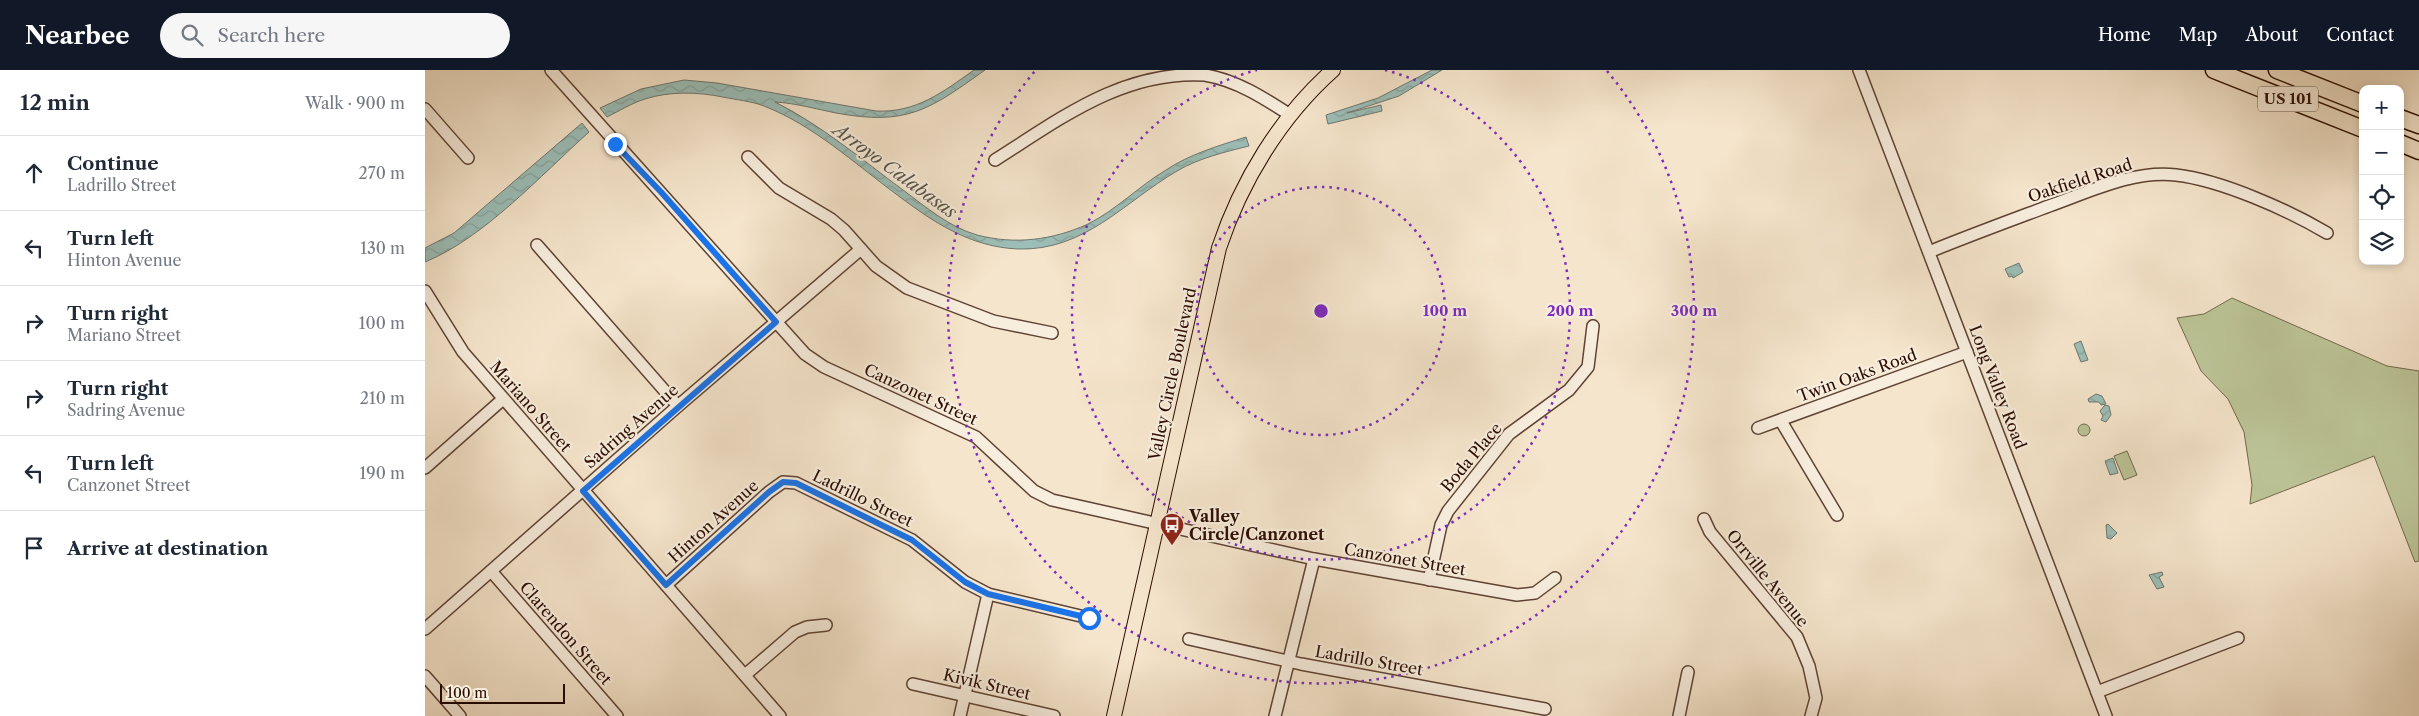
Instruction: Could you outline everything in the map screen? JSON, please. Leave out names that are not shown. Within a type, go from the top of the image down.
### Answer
[{"type":"highway","name":"US 101","points":[[2214,70],[2359,126]]},
{"type":"highway","name":"US 101","points":[[2277,70],[2359,102]]},
{"type":"highway","points":[[2404,119],[2419,125]]},
{"type":"highway","points":[[2404,144],[2419,150]]},
{"type":"main road","name":"Valley Circle Boulevard","points":[[1114,716],[1219,248],[1234,209],[1251,174],[1290,115],[1333,70]]},
{"type":"street","name":"Canzonet Street","points":[[551,70],[805,354],[823,367],[976,437],[1034,491],[1052,500],[1158,524],[1314,559],[1429,580],[1528,595],[1535,593],[1555,578]]},
{"type":"street","name":"Long Valley Road","points":[[1859,70],[2106,716]]},
{"type":"street","points":[[995,160],[1104,91],[1134,80],[1159,75],[1206,75],[1223,80],[1258,94],[1290,115]]},
{"type":"street","points":[[425,109],[468,158]]},
{"type":"street","points":[[748,157],[779,188],[831,219],[877,266],[907,288],[993,321],[1052,333]]},
{"type":"street","name":"Oakfield Road","points":[[1929,252],[2117,181],[2150,175],[2175,175],[2203,180],[2291,213],[2327,233]]},
{"type":"street","points":[[537,245],[679,406]]},
{"type":"street","name":"Sadring Avenue","points":[[425,629],[679,406],[861,250]]},
{"type":"street","name":"Mariano Street","points":[[425,291],[463,352],[780,716]]},
{"type":"street","name":"Boda Place","points":[[1429,580],[1441,525],[1448,511],[1509,434],[1569,390],[1588,367],[1593,326]]},
{"type":"street","name":"Twin Oaks Road","points":[[1758,428],[1967,352]]},
{"type":"street","points":[[425,468],[503,399]]},
{"type":"street","points":[[1781,421],[1837,515]]},
{"type":"street","name":"Hinton Avenue","points":[[666,585],[769,492],[783,482]]},
{"type":"street","name":"Ladrillo Street","points":[[783,482],[796,483],[912,540],[965,582],[988,594],[1089,618]]},
{"type":"street","name":"Orrville Avenue","points":[[1704,519],[1710,532],[1797,637],[1809,666],[1816,698],[1811,716]]},
{"type":"street","points":[[1275,716],[1314,559]]},
{"type":"street","name":"Clarendon Street","points":[[491,571],[617,716]]},
{"type":"street","points":[[960,716],[988,594]]},
{"type":"street","points":[[745,675],[795,632],[807,627],[826,626]]},
{"type":"street","points":[[2097,692],[2238,638]]},
{"type":"street","name":"Ladrillo Street","points":[[1189,639],[1289,662],[1545,709]]},
{"type":"street","points":[[1679,716],[1688,672]]},
{"type":"street","points":[[425,676],[459,716]]},
{"type":"street","name":"Kivik Street","points":[[913,684],[1054,716]]},
{"type":"green space","points":[[2232,298],[2387,366],[2419,371],[2419,561],[2415,562],[2374,456],[2250,504],[2252,485],[2244,432],[2228,399],[2201,371],[2177,318],[2204,314]]},
{"type":"green space","points":[[2082,424],[2086,424],[2090,430],[2086,436],[2082,436],[2078,432],[2078,428]]},
{"type":"green space","points":[[2127,451],[2137,475],[2124,480],[2114,456]]},
{"type":"water","points":[[974,70],[985,70],[932,105],[900,116],[860,117],[775,102],[825,132],[947,222],[977,235],[1005,240],[1048,237],[1088,224],[1118,205],[1156,176],[1185,159],[1246,137],[1249,146],[1185,166],[1103,222],[1064,242],[1042,247],[1018,249],[984,244],[938,223],[816,134],[782,114],[759,104],[713,95],[684,93],[645,99],[607,117],[600,108],[641,89],[684,80],[717,83],[876,111],[890,111],[904,109],[928,100]]},
{"type":"water","points":[[1432,70],[1442,70],[1399,96],[1347,113],[1381,105],[1382,111],[1328,124],[1326,115],[1378,98]]},
{"type":"water","points":[[582,123],[589,132],[532,186],[469,238],[425,262],[425,248],[454,233]]},
{"type":"water","points":[[2019,263],[2023,272],[2013,278],[2012,276],[2009,277],[2005,269]]},
{"type":"water","points":[[2081,341],[2088,360],[2081,362],[2074,344]]},
{"type":"water","points":[[2096,394],[2102,396],[2106,404],[2101,405],[2099,402],[2089,402],[2088,399]]},
{"type":"water","points":[[2105,405],[2109,406],[2111,415],[2106,422],[2101,420],[2103,416],[2100,411]]},
{"type":"water","points":[[2113,458],[2118,473],[2110,475],[2105,461]]},
{"type":"water","points":[[2108,524],[2117,533],[2111,539],[2107,538],[2106,525]]},
{"type":"water","points":[[2162,572],[2163,575],[2159,577],[2164,587],[2157,589],[2149,575]]},
{"type":"place","name":"Valley Circle/Canzonet","points":[[1172,546]]},
{"type":"route","points":[[615,144],[661,192],[776,322],[583,491],[666,585],[769,492],[783,482],[796,483],[912,540],[965,582],[988,594],[1089,618]]},
{"type":"water label","name":"Arroyo Calabasas","points":[[895,171]]}]
